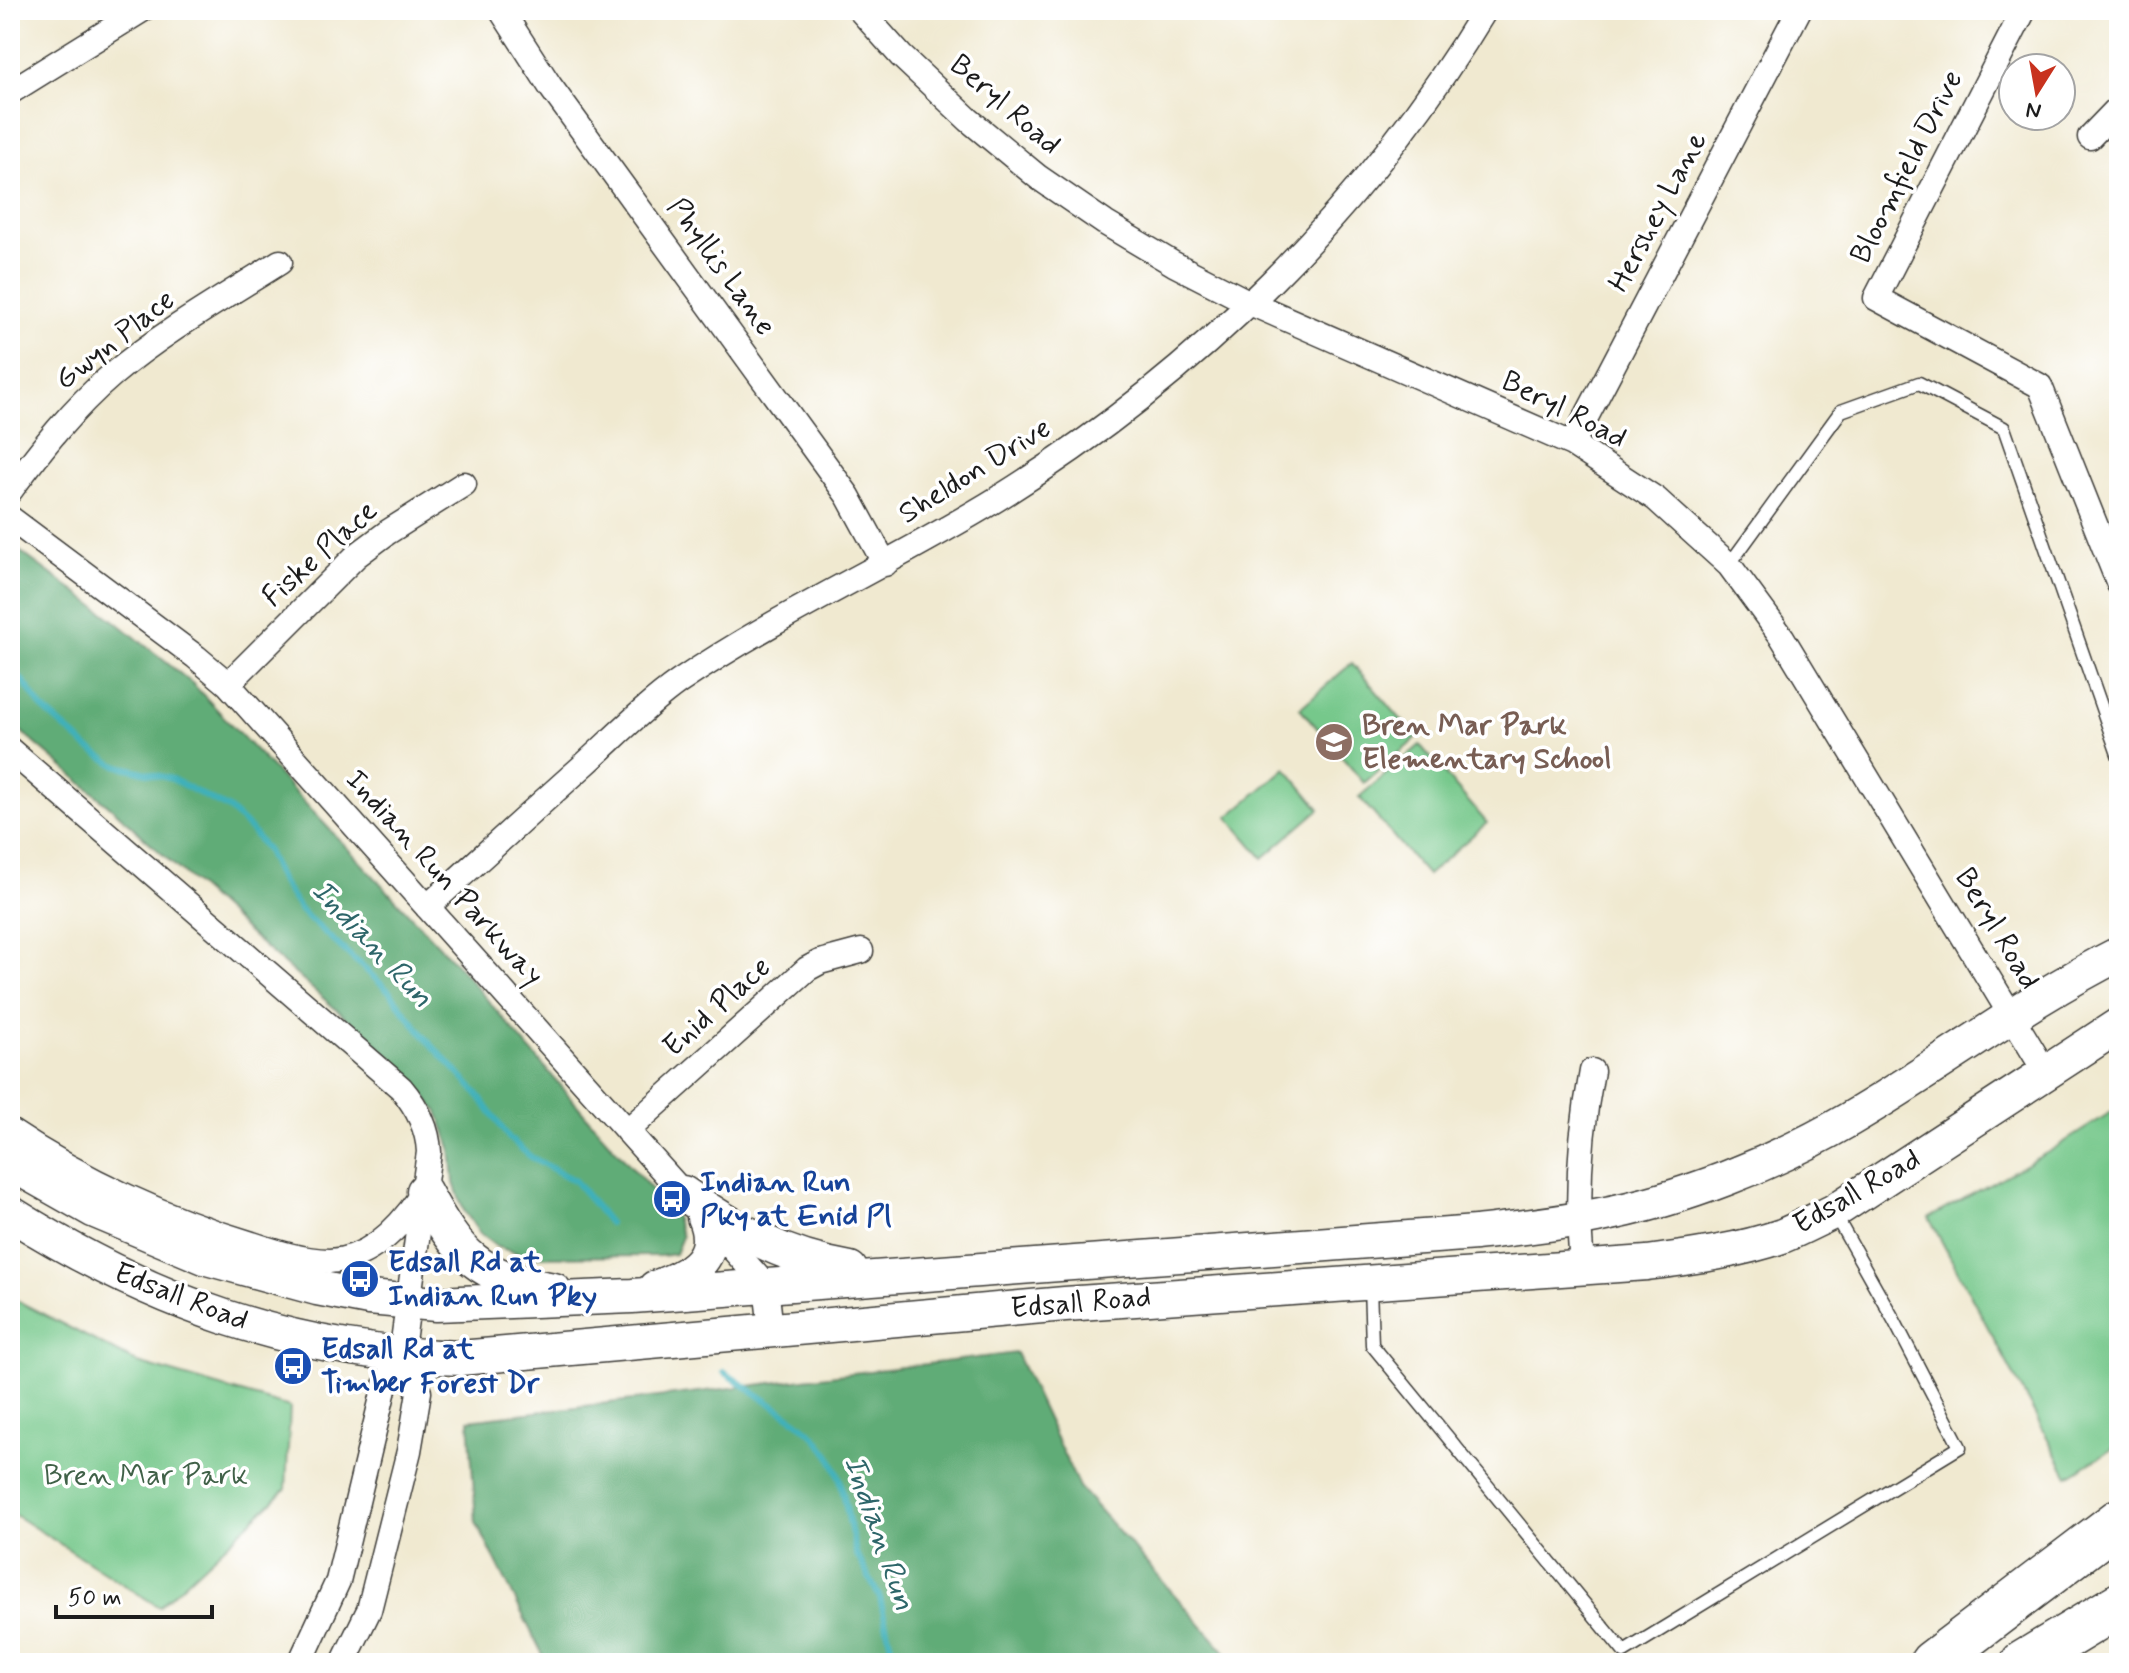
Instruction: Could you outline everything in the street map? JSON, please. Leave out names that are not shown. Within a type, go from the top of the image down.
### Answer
[{"type":"highway","points":[[1932,1663],[2119,1521]]},
{"type":"highway","points":[[2023,1663],[2119,1605]]},
{"type":"main road","name":"Edsall Road","points":[[10,1213],[127,1279],[206,1311],[306,1340],[401,1356],[460,1358],[771,1330],[1064,1283],[1577,1219],[1655,1201],[1778,1156],[1848,1120],[2012,1015],[2119,954]]},
{"type":"main road","name":"Edsall Road","points":[[10,1163],[93,1210],[207,1258],[317,1288],[408,1303],[460,1305],[617,1297],[903,1274],[1064,1283],[1370,1282],[1647,1263],[1703,1256],[1783,1235],[1833,1212],[2119,1025]]},
{"type":"main road","points":[[424,1191],[457,1246],[495,1274],[531,1285],[617,1297],[679,1279],[694,1270],[708,1244],[708,1227],[694,1205]]},
{"type":"main road","points":[[694,1205],[749,1237],[775,1248],[842,1267],[903,1274]]},
{"type":"street","points":[[10,92],[142,10]]},
{"type":"street","name":"Phyllis Lane","points":[[501,10],[550,86],[848,496],[885,564]]},
{"type":"street","name":"Beryl Road","points":[[860,10],[901,56],[958,110],[1038,177],[1117,230],[1250,303],[1572,444],[1642,488],[1729,565],[1782,637],[2046,1073]]},
{"type":"street","name":"Sheldon Drive","points":[[427,907],[675,685],[730,648],[997,499],[1084,441],[1167,376],[1250,303],[1320,231],[1381,158],[1461,49],[1485,10]]},
{"type":"street","name":"Hershey Lane","points":[[1572,444],[1799,10]]},
{"type":"street","name":"Bloomfield Drive","points":[[2024,10],[1876,298],[2040,386],[2111,542],[2119,584]]},
{"type":"street","points":[[2090,137],[2119,107]]},
{"type":"street","name":"Gwyn Place","points":[[10,491],[46,443],[111,376],[152,343],[280,262]]},
{"type":"street","name":"Fiske Place","points":[[228,684],[356,556],[464,484]]},
{"type":"street","name":"Indian Run Parkway","points":[[10,518],[228,684],[766,1286]]},
{"type":"street","points":[[10,750],[401,1088],[418,1111],[429,1141],[401,1356],[385,1385],[338,1581],[300,1663]]},
{"type":"street","name":"Enid Place","points":[[627,1131],[807,969],[820,962],[861,951]]},
{"type":"street","points":[[1582,1267],[1577,1219],[1579,1155],[1592,1071]]},
{"type":"street","points":[[10,1131],[68,1166],[191,1223],[272,1250],[314,1259],[331,1261],[370,1248],[405,1219],[424,1191]]},
{"type":"street","points":[[766,1286],[771,1330]]},
{"type":"street","points":[[343,1663],[369,1610],[409,1451],[419,1392],[401,1356]]},
{"type":"lane","points":[[1729,565],[1841,411],[1919,383],[2004,428],[2119,757]]},
{"type":"lane","points":[[1370,1282],[1372,1345],[1624,1652],[1960,1447],[1833,1212]]},
{"type":"green space","points":[[10,544],[114,620],[193,684],[461,969],[674,1214],[682,1237],[675,1254],[531,1257],[497,1247],[480,1234],[463,1209],[454,1183],[451,1148],[438,1112],[401,1066],[115,811],[10,722]]},
{"type":"green space","points":[[1352,663],[1417,738],[1364,783],[1300,708]]},
{"type":"green space","points":[[1420,745],[1487,823],[1427,875],[1359,797]]},
{"type":"green space","points":[[1286,768],[1320,809],[1263,858],[1228,817]]},
{"type":"green space","points":[[2119,1107],[2119,1445],[2068,1476],[1929,1218],[2050,1151]]},
{"type":"green space","name":"Bren Mar Park","points":[[10,1297],[138,1363],[290,1407],[286,1489],[159,1607],[10,1512]]},
{"type":"green space","points":[[1016,1353],[1079,1487],[1235,1663],[547,1663],[476,1522],[469,1420]]},
{"type":"waterway","name":"Indian Run","points":[[10,669],[24,682],[42,708],[88,748],[115,765],[172,779],[229,809],[267,851],[280,880],[301,911],[389,991],[427,1040],[477,1093],[509,1138],[531,1157],[575,1181],[609,1223]]},
{"type":"waterway","name":"Indian Run","points":[[724,1372],[797,1421],[815,1436],[830,1456],[840,1479],[856,1553],[880,1598],[895,1663]]},
{"type":"place","name":"Bren Mar Park Elementary School","points":[[1334,742]]},
{"type":"place","name":"Indian Run Pky at Enid Pl","points":[[672,1199]]},
{"type":"place","name":"Edsall Rd at Indian Run Pky","points":[[360,1279]]},
{"type":"place","name":"Edsall Rd at Timber Forest Dr","points":[[293,1366]]}]
